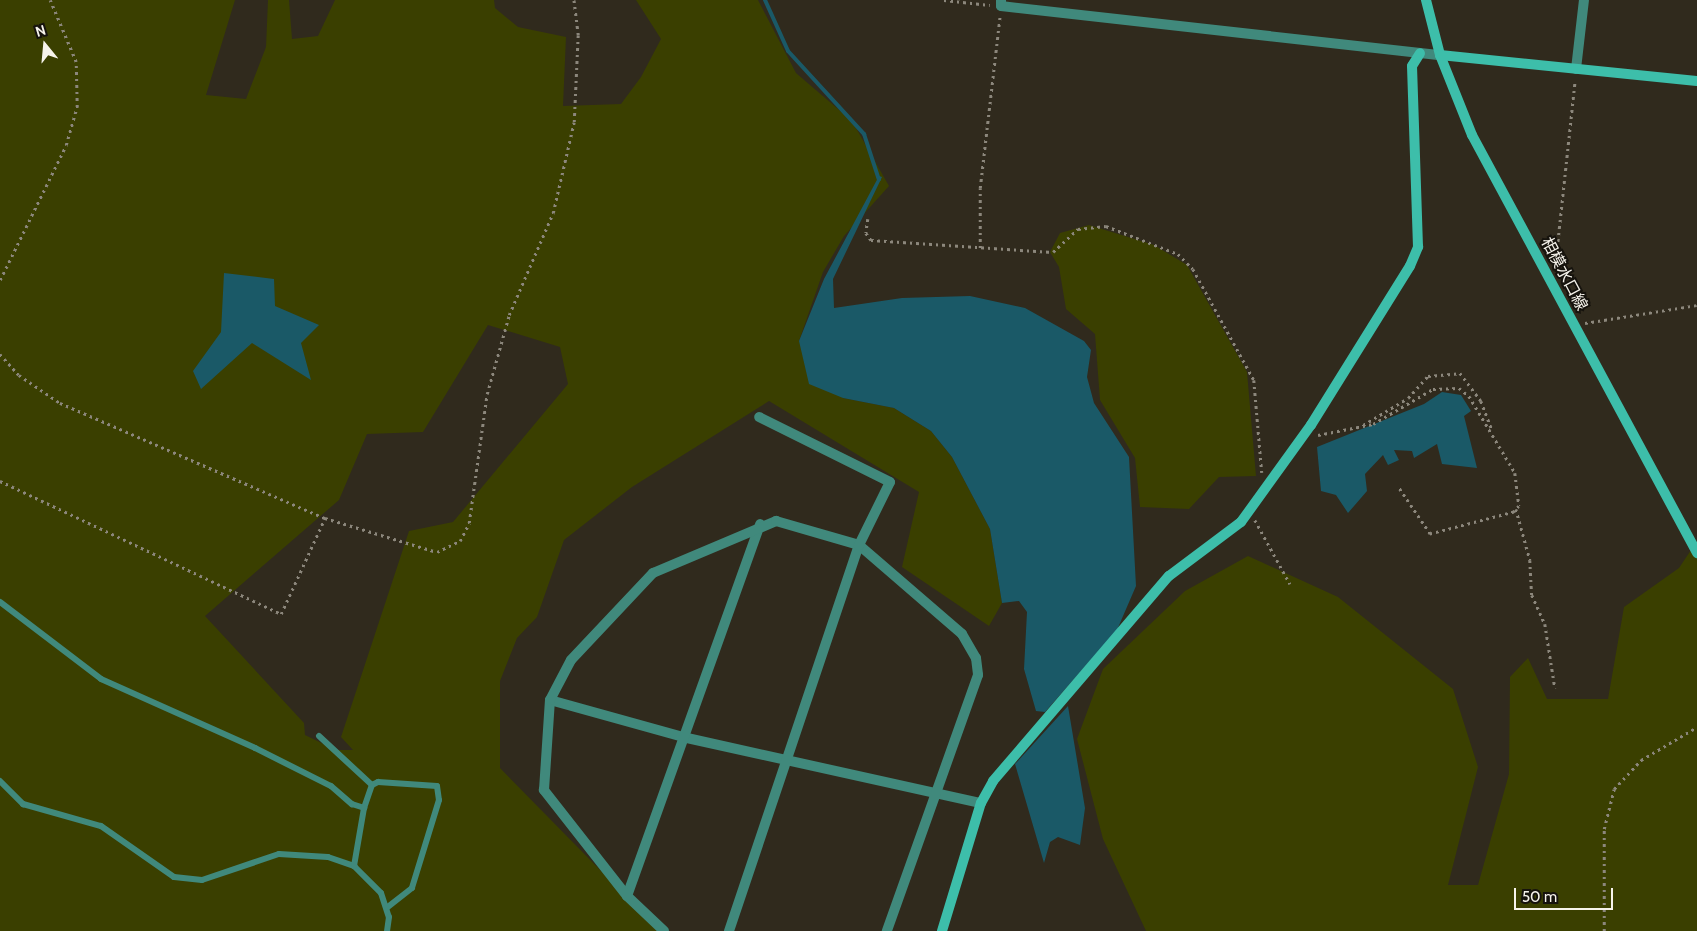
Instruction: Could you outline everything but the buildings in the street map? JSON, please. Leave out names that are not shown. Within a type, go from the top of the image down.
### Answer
[{"type":"street","name":"相模水口線","points":[[1426,0],[1440,55],[1472,135],[1697,553]]},
{"type":"street","points":[[1576,69],[1584,0]]},
{"type":"street","points":[[1001,3],[1420,53],[1697,81]]},
{"type":"street","points":[[942,931],[982,803],[993,781],[1047,714],[1168,576],[1241,522],[1302,438],[1418,247],[1412,66],[1420,53]]},
{"type":"street","points":[[730,931],[789,762],[859,545],[890,482],[759,417]]},
{"type":"street","points":[[664,931],[628,896],[544,790],[550,700],[571,660],[653,573],[760,524],[776,521],[859,545],[962,634],[976,658],[978,675],[937,797],[887,931]]},
{"type":"street","points":[[628,896],[687,738],[760,524]]},
{"type":"street","points":[[550,700],[687,738],[937,797],[982,803]]},
{"type":"lane","points":[[0,602],[101,679],[255,748],[364,808]]},
{"type":"lane","points":[[319,736],[372,785],[437,786],[439,800],[412,888],[388,907]]},
{"type":"lane","points":[[0,781],[23,804],[101,826],[174,878],[202,880],[279,854],[328,857],[354,866],[381,893],[388,907],[387,931]]},
{"type":"lane","points":[[354,866],[364,808],[372,785]]},
{"type":"path","points":[[0,280],[66,145],[77,107],[76,62],[50,0]]},
{"type":"path","points":[[0,354],[19,375],[60,402],[325,518],[437,552],[460,541],[469,523],[487,394],[509,315],[552,213],[574,122],[578,35],[574,0]]},
{"type":"path","points":[[944,0],[1001,3],[980,188],[980,248]]},
{"type":"path","points":[[1539,261],[1557,248],[1576,69]]},
{"type":"path","points":[[868,218],[866,233],[871,240],[1053,252],[1078,229],[1106,226],[1178,254],[1193,269],[1254,380],[1261,471],[1267,486]]},
{"type":"path","points":[[1574,326],[1697,305]]},
{"type":"path","points":[[1361,427],[1408,398],[1428,376],[1460,373],[1481,401],[1494,437]]},
{"type":"path","points":[[1302,438],[1361,427],[1397,413],[1433,389],[1451,386],[1469,396],[1515,472],[1516,510],[1530,560],[1532,595],[1545,624],[1555,688]]},
{"type":"path","points":[[0,482],[280,614],[325,518]]},
{"type":"path","points":[[1398,488],[1430,534],[1516,510]]},
{"type":"path","points":[[1250,510],[1290,584]]},
{"type":"path","points":[[1604,931],[1604,829],[1614,789],[1641,760],[1697,728]]},
{"type":"green space","points":[[0,0],[235,0],[206,95],[246,99],[266,47],[268,0],[289,0],[292,39],[318,36],[335,0],[494,0],[495,8],[518,27],[566,37],[563,106],[621,104],[641,77],[661,39],[636,0],[758,0],[796,73],[852,121],[889,186],[844,236],[823,272],[799,341],[843,398],[894,408],[931,431],[952,457],[990,529],[1002,603],[989,626],[902,567],[919,492],[769,401],[632,487],[564,540],[537,617],[517,638],[500,681],[500,768],[660,931],[0,931]],"holes":[[[488,325],[560,347],[568,384],[453,522],[409,531],[341,737],[353,750],[336,750],[305,735],[304,723],[205,616],[339,500],[367,434],[423,432]]]},
{"type":"green space","points":[[1089,225],[1154,245],[1187,265],[1247,372],[1256,476],[1219,477],[1189,509],[1140,507],[1135,458],[1100,400],[1095,334],[1066,309],[1059,267],[1050,252],[1060,233]]},
{"type":"green space","points":[[1697,541],[1697,931],[1146,931],[1103,839],[1077,739],[1103,669],[1185,591],[1248,556],[1338,597],[1453,689],[1478,767],[1448,885],[1478,885],[1509,774],[1510,677],[1528,658],[1547,699],[1608,699],[1624,607],[1679,568]]},
{"type":"water","points":[[879,176],[882,177],[833,279],[834,308],[902,298],[970,296],[1025,308],[1084,341],[1091,350],[1087,377],[1094,403],[1129,457],[1136,586],[1117,630],[1045,712],[1036,711],[1024,669],[1027,612],[1019,601],[1002,603],[990,529],[952,457],[931,431],[894,408],[843,398],[809,384],[799,341],[824,279]]},
{"type":"water","points":[[224,273],[274,279],[275,306],[319,325],[301,343],[311,380],[252,343],[201,389],[193,371],[221,332]]},
{"type":"water","points":[[1442,392],[1461,395],[1471,411],[1464,416],[1477,468],[1442,464],[1437,444],[1414,458],[1412,451],[1394,450],[1399,460],[1388,465],[1383,455],[1365,474],[1367,491],[1348,513],[1336,495],[1321,491],[1317,447],[1424,404]]},
{"type":"water","points":[[1068,706],[1085,808],[1080,845],[1058,837],[1050,842],[1044,863],[1015,764]]},
{"type":"waterway","points":[[765,0],[788,51],[864,134],[879,180]]}]
